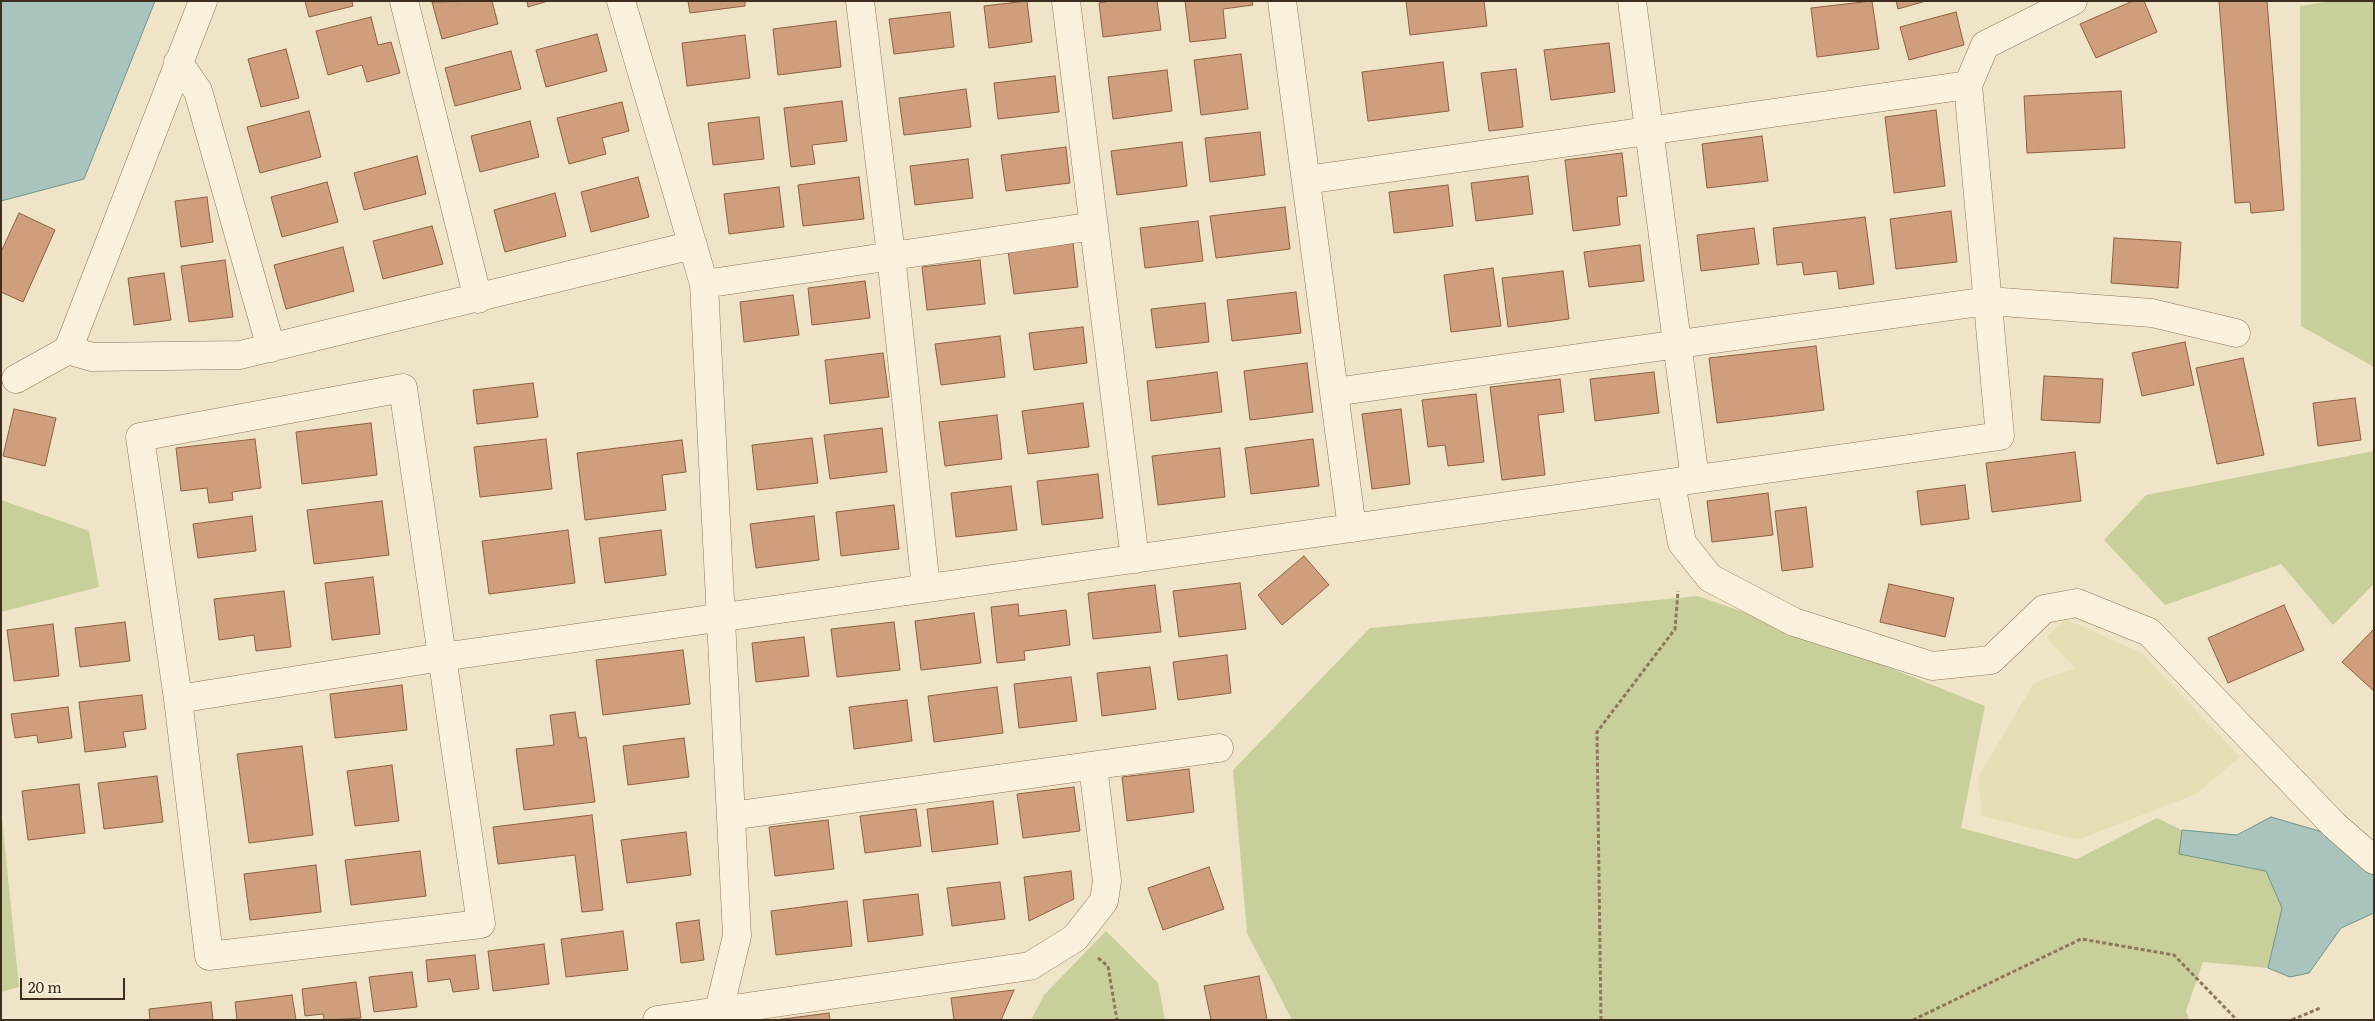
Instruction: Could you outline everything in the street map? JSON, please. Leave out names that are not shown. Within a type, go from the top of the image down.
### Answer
[{"type":"street","points":[[16,379],[68,350],[203,1]]},
{"type":"street","points":[[404,1],[478,298]]},
{"type":"street","points":[[621,1],[704,284],[737,936],[716,1015]]},
{"type":"street","points":[[860,1],[891,255],[926,588]]},
{"type":"street","points":[[1066,1],[1135,559]]},
{"type":"street","points":[[1282,1],[1352,528]]},
{"type":"street","points":[[1632,1],[1677,344],[1683,481],[1682,543],[1710,578],[1794,622],[1932,666],[1991,660],[2044,609],[2077,602],[2149,632],[2334,825],[2374,860]]},
{"type":"street","points":[[178,698],[442,657],[2000,436],[1968,85],[1985,45],[2073,1]]},
{"type":"street","points":[[178,62],[198,91],[272,348]]},
{"type":"street","points":[[1306,180],[1968,85]]},
{"type":"street","points":[[704,284],[1094,226]]},
{"type":"street","points":[[68,350],[92,357],[240,355],[693,245]]},
{"type":"street","points":[[1334,392],[1988,301],[2152,313],[2236,333]]},
{"type":"street","points":[[403,388],[442,657],[481,924],[209,956],[178,698],[140,437],[403,388]]},
{"type":"street","points":[[731,816],[1219,748]]},
{"type":"street","points":[[657,1020],[716,1015],[1030,966],[1075,938],[1104,901],[1107,881],[1093,766]]},
{"type":"path","points":[[1601,1020],[1597,732],[1675,629],[1682,543]]},
{"type":"path","points":[[1075,938],[1108,966],[1117,1020]]},
{"type":"path","points":[[1913,1020],[2081,939],[2174,956],[2237,1020]]},
{"type":"path","points":[[2292,1020],[2320,1008]]},
{"type":"shaded area","points":[[2066,619],[2143,654],[2240,757],[2196,794],[2078,840],[1982,816],[1978,777],[2034,683],[2075,668],[2046,637]]},
{"type":"green space","points":[[2331,1],[2374,1],[2374,367],[2301,326],[2300,6]]},
{"type":"green space","points":[[2374,451],[2374,584],[2333,625],[2281,564],[2165,605],[2104,540],[2146,495]]},
{"type":"green space","points":[[1,500],[89,531],[99,587],[1,612]]},
{"type":"green space","points":[[1698,596],[1800,632],[1985,706],[1961,828],[2077,859],[2157,818],[2182,830],[2179,854],[2266,871],[2282,908],[2268,968],[2203,962],[2186,1011],[2189,1020],[1292,1020],[1247,933],[1233,770],[1370,628]]},
{"type":"green space","points":[[1,808],[19,987],[1,992]]},
{"type":"green space","points":[[1106,931],[1158,983],[1165,1020],[1031,1020],[1044,995]]},
{"type":"water","points":[[1,1],[155,1],[84,179],[1,201]]},
{"type":"water","points":[[2271,817],[2326,833],[2374,876],[2374,913],[2341,928],[2309,973],[2290,977],[2268,968],[2282,908],[2266,871],[2179,854],[2182,830],[2237,835]]},
{"type":"building","points":[[305,1],[352,1],[353,6],[309,17]]},
{"type":"building","points":[[492,1],[498,24],[442,39],[432,2]]},
{"type":"building","points":[[527,1],[548,1],[528,7]]},
{"type":"building","points":[[688,1],[745,1],[745,6],[690,13]]},
{"type":"building","points":[[1027,1],[1032,42],[989,48],[984,6]]},
{"type":"building","points":[[1111,1],[1157,1],[1161,30],[1103,37],[1099,3]]},
{"type":"building","points":[[1185,1],[1252,1],[1253,5],[1223,9],[1226,38],[1190,42]]},
{"type":"building","points":[[1406,1],[1484,1],[1487,26],[1410,35]]},
{"type":"building","points":[[1872,1],[1879,49],[1817,57],[1811,8]]},
{"type":"building","points":[[1896,1],[1926,1],[1898,9]]},
{"type":"building","points":[[2133,1],[2144,1],[2157,32],[2096,58],[2080,24]]},
{"type":"building","points":[[2219,1],[2267,1],[2284,210],[2251,213],[2250,202],[2235,203]]},
{"type":"building","points":[[950,12],[954,47],[894,54],[889,19]]},
{"type":"building","points":[[1956,12],[1964,45],[1909,60],[1900,27]]},
{"type":"building","points":[[371,17],[378,45],[391,42],[400,73],[367,82],[362,65],[328,75],[316,31]]},
{"type":"building","points":[[836,21],[841,67],[778,75],[773,29]]},
{"type":"building","points":[[597,34],[607,71],[546,87],[536,50]]},
{"type":"building","points":[[745,35],[750,78],[687,86],[682,43]]},
{"type":"building","points":[[1609,43],[1615,92],[1551,100],[1544,50]]},
{"type":"building","points":[[286,49],[299,98],[261,107],[248,59]]},
{"type":"building","points":[[511,51],[521,89],[455,106],[445,68]]},
{"type":"building","points":[[1241,54],[1248,109],[1201,115],[1194,60]]},
{"type":"building","points":[[1443,62],[1449,111],[1368,121],[1362,72]]},
{"type":"building","points":[[1516,69],[1523,127],[1489,131],[1481,73]]},
{"type":"building","points":[[1167,70],[1172,111],[1113,119],[1108,77]]},
{"type":"building","points":[[1055,76],[1059,112],[998,119],[994,83]]},
{"type":"building","points":[[966,89],[971,127],[904,135],[899,98]]},
{"type":"building","points":[[2121,91],[2125,148],[2027,153],[2024,96]]},
{"type":"building","points":[[842,101],[847,141],[812,145],[815,164],[791,167],[784,108]]},
{"type":"building","points":[[622,102],[629,131],[602,138],[606,154],[569,164],[557,118]]},
{"type":"building","points":[[1936,110],[1945,186],[1894,193],[1885,117]]},
{"type":"building","points":[[309,111],[321,157],[260,173],[247,127]]},
{"type":"building","points":[[759,117],[764,159],[713,165],[708,123]]},
{"type":"building","points":[[530,121],[539,157],[480,172],[471,136]]},
{"type":"building","points":[[1260,132],[1265,175],[1210,182],[1205,138]]},
{"type":"building","points":[[1762,136],[1768,181],[1707,188],[1702,144]]},
{"type":"building","points":[[1182,142],[1187,186],[1117,195],[1111,151]]},
{"type":"building","points":[[1066,147],[1070,183],[1006,191],[1001,155]]},
{"type":"building","points":[[1622,153],[1627,196],[1617,197],[1620,225],[1573,231],[1565,160]]},
{"type":"building","points":[[417,156],[426,194],[364,210],[354,173]]},
{"type":"building","points":[[968,159],[973,198],[915,205],[910,166]]},
{"type":"building","points":[[1528,176],[1533,214],[1476,221],[1471,183]]},
{"type":"building","points":[[638,177],[649,217],[591,232],[581,192]]},
{"type":"building","points":[[859,177],[864,219],[803,226],[798,185]]},
{"type":"building","points":[[327,182],[338,222],[282,237],[271,197]]},
{"type":"building","points":[[1448,185],[1453,226],[1394,233],[1389,192]]},
{"type":"building","points":[[779,187],[784,227],[729,234],[724,194]]},
{"type":"building","points":[[555,193],[566,236],[505,252],[494,210]]},
{"type":"building","points":[[207,197],[213,242],[181,247],[175,201]]},
{"type":"building","points":[[1285,207],[1290,249],[1216,258],[1210,216]]},
{"type":"building","points":[[1951,211],[1957,262],[1896,269],[1890,219]]},
{"type":"building","points":[[19,213],[55,230],[23,302],[1,292],[1,252]]},
{"type":"building","points":[[1865,217],[1874,284],[1839,289],[1837,271],[1804,275],[1802,262],[1777,265],[1773,228]]},
{"type":"building","points":[[1198,221],[1203,261],[1145,268],[1140,228]]},
{"type":"building","points":[[432,226],[443,264],[383,279],[373,241]]},
{"type":"building","points":[[1754,228],[1759,264],[1701,271],[1697,235]]},
{"type":"building","points":[[2114,238],[2181,242],[2178,288],[2111,283]]},
{"type":"building","points":[[1073,243],[1078,287],[1014,294],[1008,251]]},
{"type":"building","points":[[1640,245],[1644,281],[1589,287],[1584,252]]},
{"type":"building","points":[[343,247],[354,291],[286,309],[274,265]]},
{"type":"building","points":[[225,260],[233,317],[189,322],[181,266]]},
{"type":"building","points":[[980,260],[985,304],[927,310],[922,267]]},
{"type":"building","points":[[1493,268],[1501,326],[1451,332],[1444,275]]},
{"type":"building","points":[[1563,271],[1569,319],[1508,327],[1502,278]]},
{"type":"building","points":[[164,273],[171,320],[134,325],[128,278]]},
{"type":"building","points":[[865,281],[870,318],[812,325],[808,288]]},
{"type":"building","points":[[1296,292],[1301,333],[1232,341],[1227,300]]},
{"type":"building","points":[[793,295],[799,335],[744,342],[740,302]]},
{"type":"building","points":[[1205,303],[1209,342],[1156,348],[1151,309]]},
{"type":"building","points":[[1083,327],[1087,363],[1034,370],[1029,333]]},
{"type":"building","points":[[1000,336],[1005,377],[941,385],[935,344]]},
{"type":"building","points":[[2185,342],[2194,385],[2142,396],[2132,353]]},
{"type":"building","points":[[1816,346],[1824,410],[1717,423],[1709,358]]},
{"type":"building","points":[[883,353],[889,397],[830,404],[825,360]]},
{"type":"building","points":[[2243,358],[2264,455],[2217,464],[2196,368]]},
{"type":"building","points":[[1307,363],[1313,412],[1250,420],[1244,371]]},
{"type":"building","points":[[1217,372],[1222,412],[1151,421],[1147,381]]},
{"type":"building","points":[[1654,372],[1659,413],[1595,421],[1590,379]]},
{"type":"building","points":[[2044,376],[2103,379],[2100,423],[2041,420]]},
{"type":"building","points":[[1560,379],[1564,412],[1538,415],[1545,475],[1502,480],[1490,387]]},
{"type":"building","points":[[533,383],[538,417],[477,424],[473,390]]},
{"type":"building","points":[[1476,394],[1484,462],[1448,466],[1445,445],[1428,447],[1422,400]]},
{"type":"building","points":[[2355,398],[2361,440],[2318,446],[2313,403]]},
{"type":"building","points":[[1083,403],[1089,447],[1028,454],[1022,411]]},
{"type":"building","points":[[14,409],[56,418],[45,466],[3,456]]},
{"type":"building","points":[[1401,409],[1410,484],[1372,489],[1362,414]]},
{"type":"building","points":[[997,415],[1002,459],[945,466],[939,422]]},
{"type":"building","points":[[371,423],[377,475],[302,484],[296,432]]},
{"type":"building","points":[[882,428],[887,472],[830,479],[824,435]]},
{"type":"building","points":[[812,438],[818,483],[757,490],[752,445]]},
{"type":"building","points":[[255,439],[261,488],[232,492],[233,500],[209,503],[207,488],[181,491],[176,448]]},
{"type":"building","points":[[546,439],[552,489],[480,497],[474,447]]},
{"type":"building","points":[[1313,439],[1319,486],[1251,494],[1245,448]]},
{"type":"building","points":[[682,440],[686,472],[662,475],[666,510],[585,520],[577,453]]},
{"type":"building","points":[[1220,448],[1225,497],[1158,505],[1152,456]]},
{"type":"building","points":[[2075,452],[2081,501],[1992,512],[1986,463]]},
{"type":"building","points":[[1098,474],[1103,518],[1042,525],[1037,481]]},
{"type":"building","points":[[1965,485],[1969,519],[1921,525],[1917,491]]},
{"type":"building","points":[[1011,486],[1017,530],[956,537],[951,493]]},
{"type":"building","points":[[1768,493],[1773,535],[1712,542],[1707,501]]},
{"type":"building","points":[[382,501],[389,555],[314,564],[307,510]]},
{"type":"building","points":[[894,505],[899,549],[841,556],[836,512]]},
{"type":"building","points":[[1806,507],[1813,567],[1782,571],[1775,511]]},
{"type":"building","points":[[252,516],[256,551],[198,558],[193,524]]},
{"type":"building","points":[[814,516],[819,560],[756,568],[750,524]]},
{"type":"building","points":[[568,530],[575,583],[489,594],[482,541]]},
{"type":"building","points":[[661,530],[666,575],[605,583],[599,538]]},
{"type":"building","points":[[1304,556],[1329,585],[1282,625],[1258,595]]},
{"type":"building","points":[[373,577],[380,634],[332,640],[325,583]]},
{"type":"building","points":[[1240,583],[1246,629],[1179,637],[1173,591]]},
{"type":"building","points":[[1889,584],[1954,598],[1945,637],[1880,622]]},
{"type":"building","points":[[1155,585],[1161,632],[1093,639],[1088,593]]},
{"type":"building","points":[[284,591],[291,647],[256,651],[254,635],[219,640],[214,599]]},
{"type":"building","points":[[1018,604],[1019,616],[1066,610],[1070,645],[1024,651],[1025,660],[997,663],[991,607]]},
{"type":"building","points":[[2284,605],[2304,650],[2228,683],[2208,638]]},
{"type":"building","points":[[974,613],[981,663],[921,670],[915,621]]},
{"type":"building","points":[[125,622],[130,661],[80,667],[75,628]]},
{"type":"building","points":[[894,622],[900,670],[837,677],[831,629]]},
{"type":"building","points":[[53,624],[59,676],[14,681],[7,630]]},
{"type":"building","points":[[2374,629],[2374,691],[2342,662]]},
{"type":"building","points":[[804,637],[809,676],[756,682],[752,643]]},
{"type":"building","points":[[683,650],[690,704],[603,715],[596,660]]},
{"type":"building","points":[[1227,655],[1231,693],[1178,700],[1173,662]]},
{"type":"building","points":[[1150,667],[1156,709],[1102,716],[1097,673]]},
{"type":"building","points":[[1071,677],[1077,721],[1019,728],[1014,684]]},
{"type":"building","points":[[402,685],[407,730],[335,738],[330,694]]},
{"type":"building","points":[[997,687],[1003,733],[934,742],[928,696]]},
{"type":"building","points":[[142,695],[146,729],[123,732],[126,747],[85,752],[79,702]]},
{"type":"building","points":[[907,700],[912,741],[854,749],[849,707]]},
{"type":"building","points":[[68,707],[72,738],[38,743],[37,735],[15,738],[11,714]]},
{"type":"building","points":[[575,712],[579,738],[586,737],[595,802],[524,810],[516,749],[554,745],[550,715]]},
{"type":"building","points":[[684,738],[689,777],[628,785],[623,746]]},
{"type":"building","points":[[302,746],[313,835],[249,843],[237,754]]},
{"type":"building","points":[[392,765],[399,821],[355,826],[347,771]]},
{"type":"building","points":[[1189,769],[1194,812],[1127,821],[1122,777]]},
{"type":"building","points":[[157,776],[163,822],[104,829],[98,783]]},
{"type":"building","points":[[79,784],[85,833],[28,840],[22,791]]},
{"type":"building","points":[[1074,787],[1080,831],[1023,838],[1017,794]]},
{"type":"building","points":[[993,801],[998,844],[932,852],[927,809]]},
{"type":"building","points":[[916,809],[921,846],[865,853],[860,816]]},
{"type":"building","points":[[592,815],[603,910],[582,912],[575,855],[498,864],[493,827]]},
{"type":"building","points":[[828,820],[834,869],[775,876],[769,827]]},
{"type":"building","points":[[686,832],[691,875],[627,883],[621,840]]},
{"type":"building","points":[[420,851],[426,896],[351,905],[345,860]]},
{"type":"building","points":[[316,865],[321,912],[250,920],[244,874]]},
{"type":"building","points":[[1209,867],[1224,909],[1163,930],[1148,888]]},
{"type":"building","points":[[1071,871],[1074,899],[1029,921],[1024,877]]},
{"type":"building","points":[[1000,882],[1005,919],[952,926],[947,888]]},
{"type":"building","points":[[918,894],[923,935],[868,942],[863,900]]},
{"type":"building","points":[[847,901],[852,946],[776,955],[771,911]]},
{"type":"building","points":[[699,920],[704,960],[681,963],[676,923]]},
{"type":"building","points":[[623,931],[628,970],[566,977],[561,939]]},
{"type":"building","points":[[544,944],[549,984],[493,991],[488,951]]},
{"type":"building","points":[[475,955],[479,989],[453,992],[450,979],[428,982],[426,960]]},
{"type":"building","points":[[412,972],[417,1007],[374,1012],[369,977]]},
{"type":"building","points":[[1259,976],[1267,1020],[1211,1020],[1204,986]]},
{"type":"building","points":[[356,982],[361,1018],[324,1020],[323,1014],[305,1016],[302,989]]},
{"type":"building","points":[[1014,990],[1001,1020],[954,1020],[951,998]]},
{"type":"building","points":[[292,995],[296,1020],[237,1020],[235,1002]]},
{"type":"building","points":[[211,1002],[213,1020],[150,1020],[149,1009]]},
{"type":"building","points":[[829,1013],[830,1020],[775,1020]]}]
